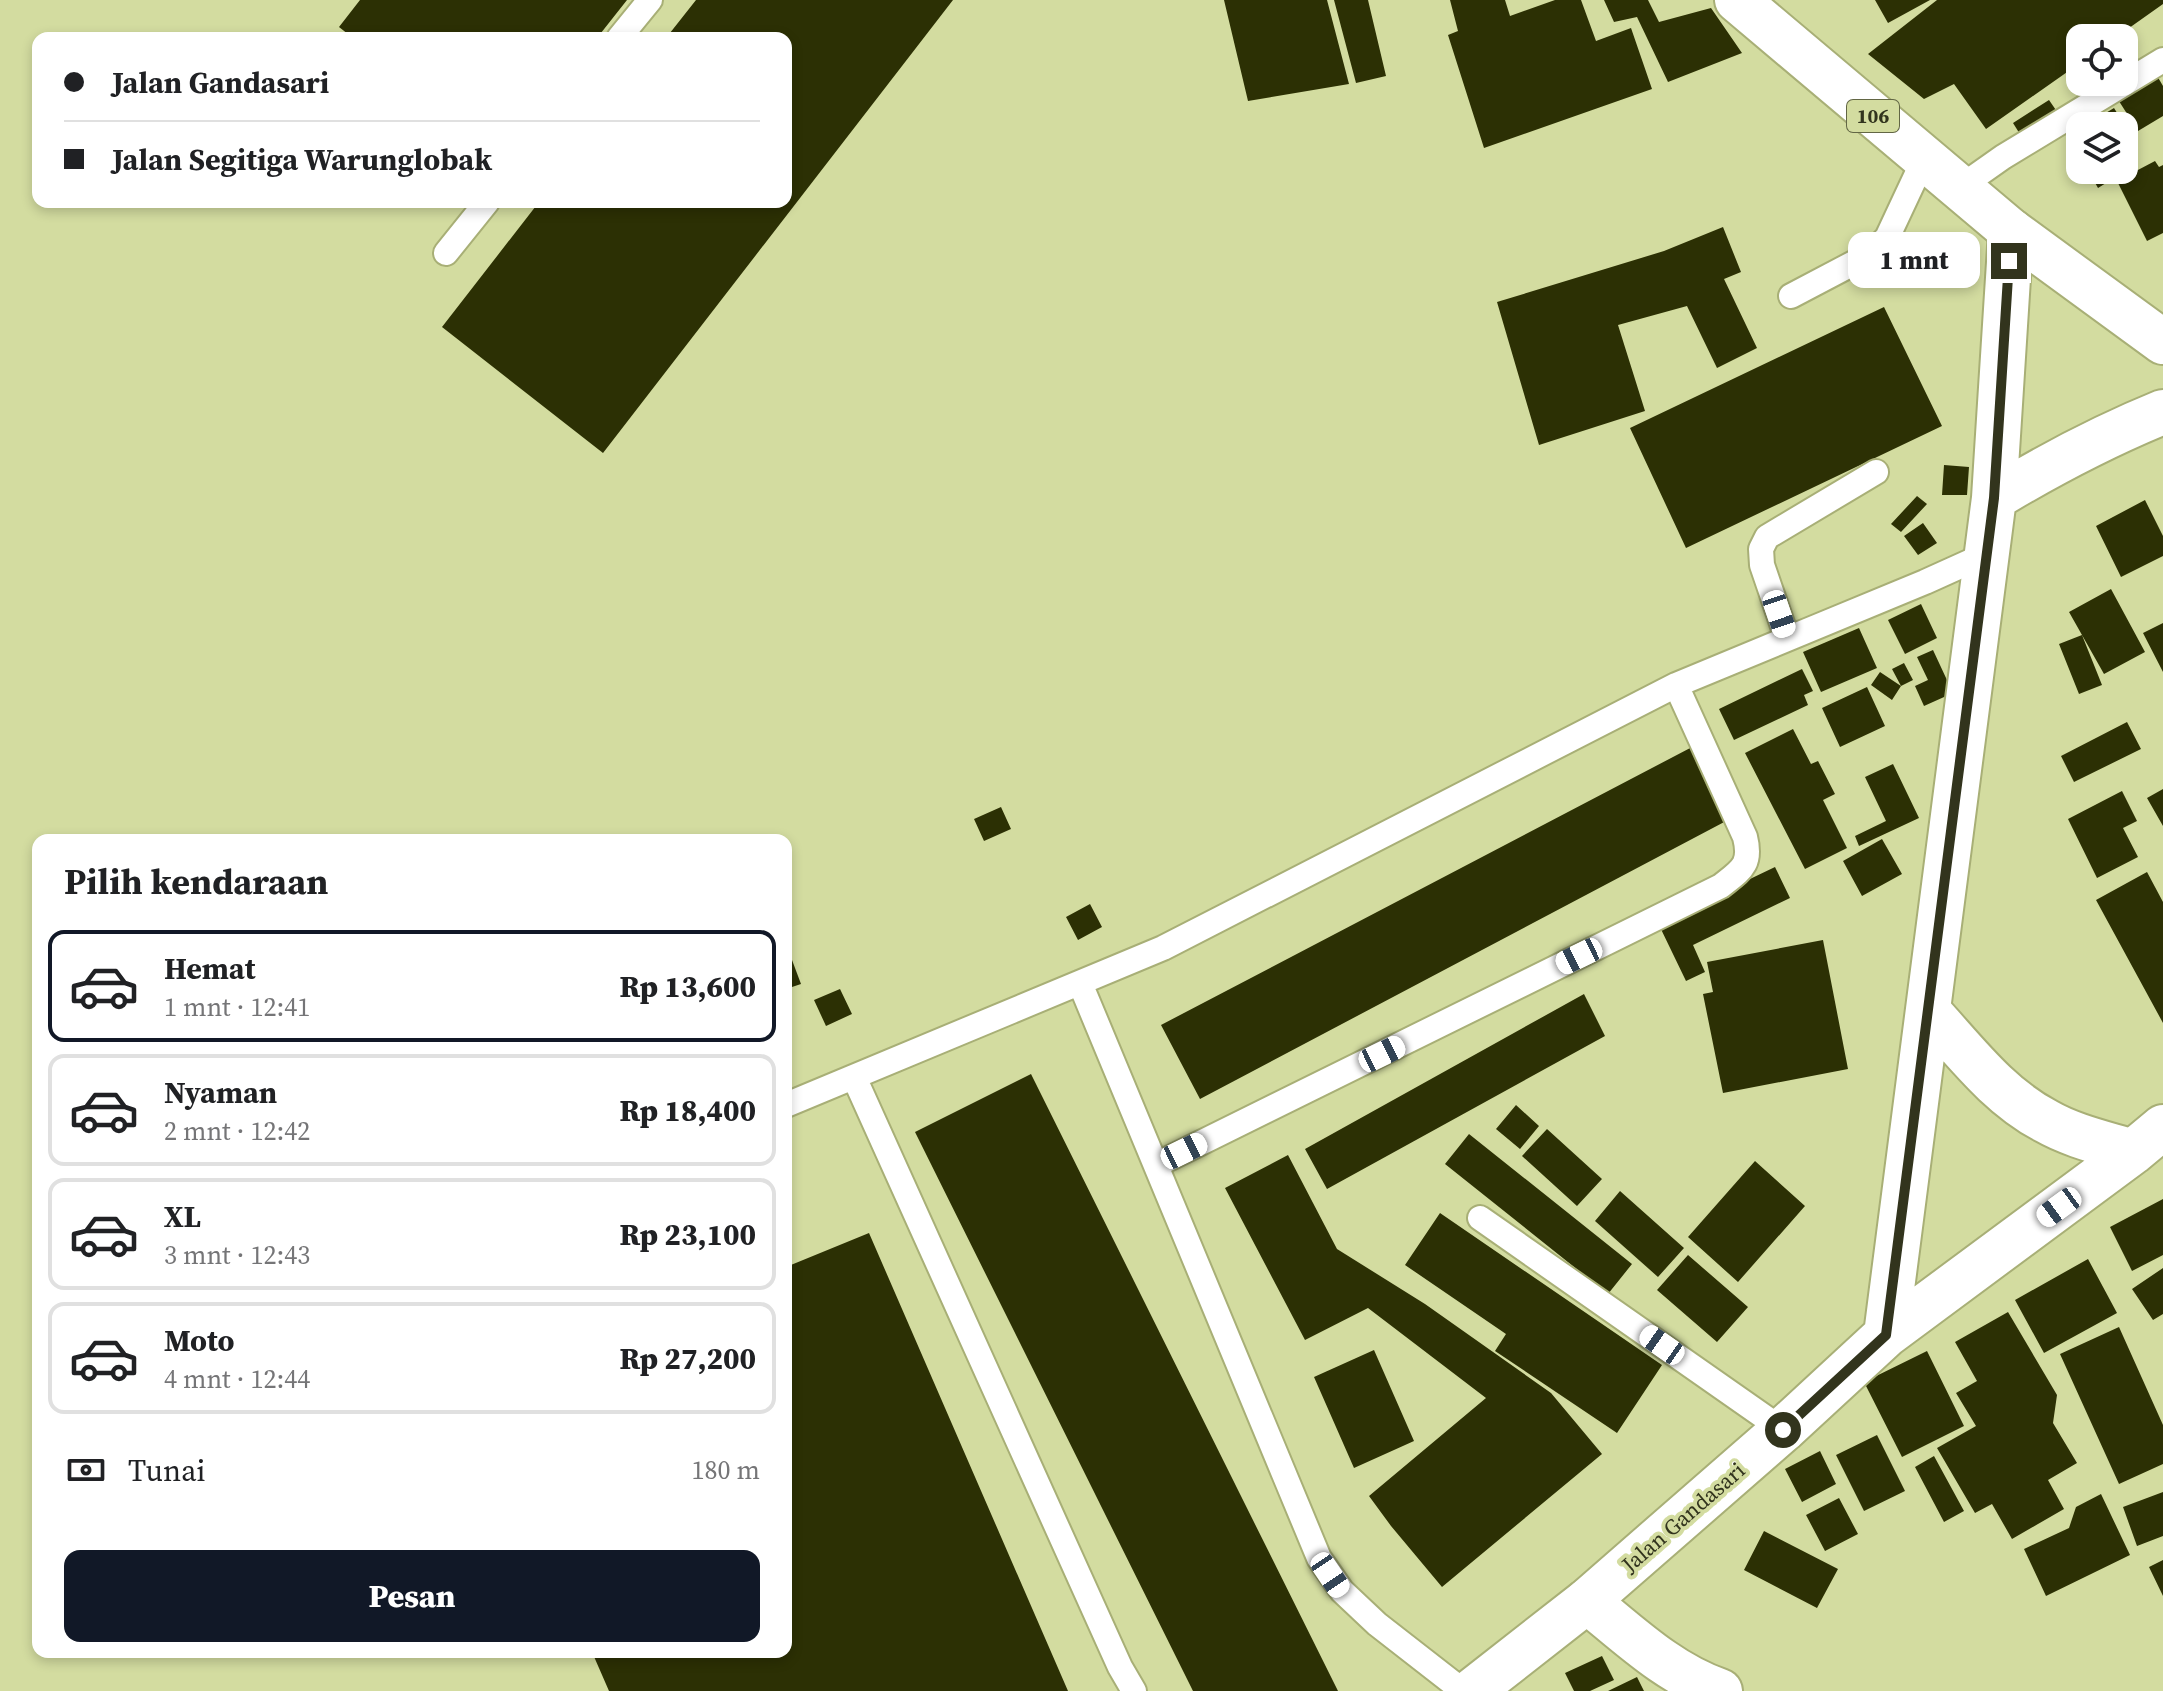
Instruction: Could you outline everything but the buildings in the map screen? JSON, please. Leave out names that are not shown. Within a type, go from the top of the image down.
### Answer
[{"type":"main road","name":"106","points":[[1737,0],[2011,231],[2163,342]]},
{"type":"main road","points":[[1886,1335],[1994,498],[2011,231]]},
{"type":"main road","points":[[1994,498],[2056,461],[2163,412]]},
{"type":"main road","points":[[1929,1012],[2003,1092],[2032,1113],[2069,1132],[2148,1140]]},
{"type":"main road","name":"Jalan Gandasari","points":[[1472,1691],[1587,1601],[1783,1430],[1886,1335],[2148,1140]]},
{"type":"main road","points":[[1587,1601],[1654,1655],[1702,1685],[1720,1691]]},
{"type":"lane","points":[[624,32],[650,0]]},
{"type":"lane","points":[[1959,188],[2003,157],[2163,60]]},
{"type":"lane","points":[[1791,296],[1869,255],[1887,238],[1924,159]]},
{"type":"lane","points":[[446,253],[482,208]]},
{"type":"lane","points":[[1787,638],[1762,565],[1761,549],[1767,537],[1876,472]]},
{"type":"lane","points":[[792,1103],[1163,948],[1676,685],[1987,554]]},
{"type":"lane","points":[[1156,1165],[1721,886],[1742,869],[1748,857],[1745,837],[1676,685]]},
{"type":"lane","points":[[1080,983],[1319,1558],[1342,1591],[1377,1624],[1463,1691]]},
{"type":"lane","points":[[854,1077],[1114,1653],[1134,1691]]},
{"type":"lane","points":[[1480,1218],[1783,1430]]},
{"type":"route","points":[[1783,1430],[1886,1335],[1994,498],[2009,261]]}]
